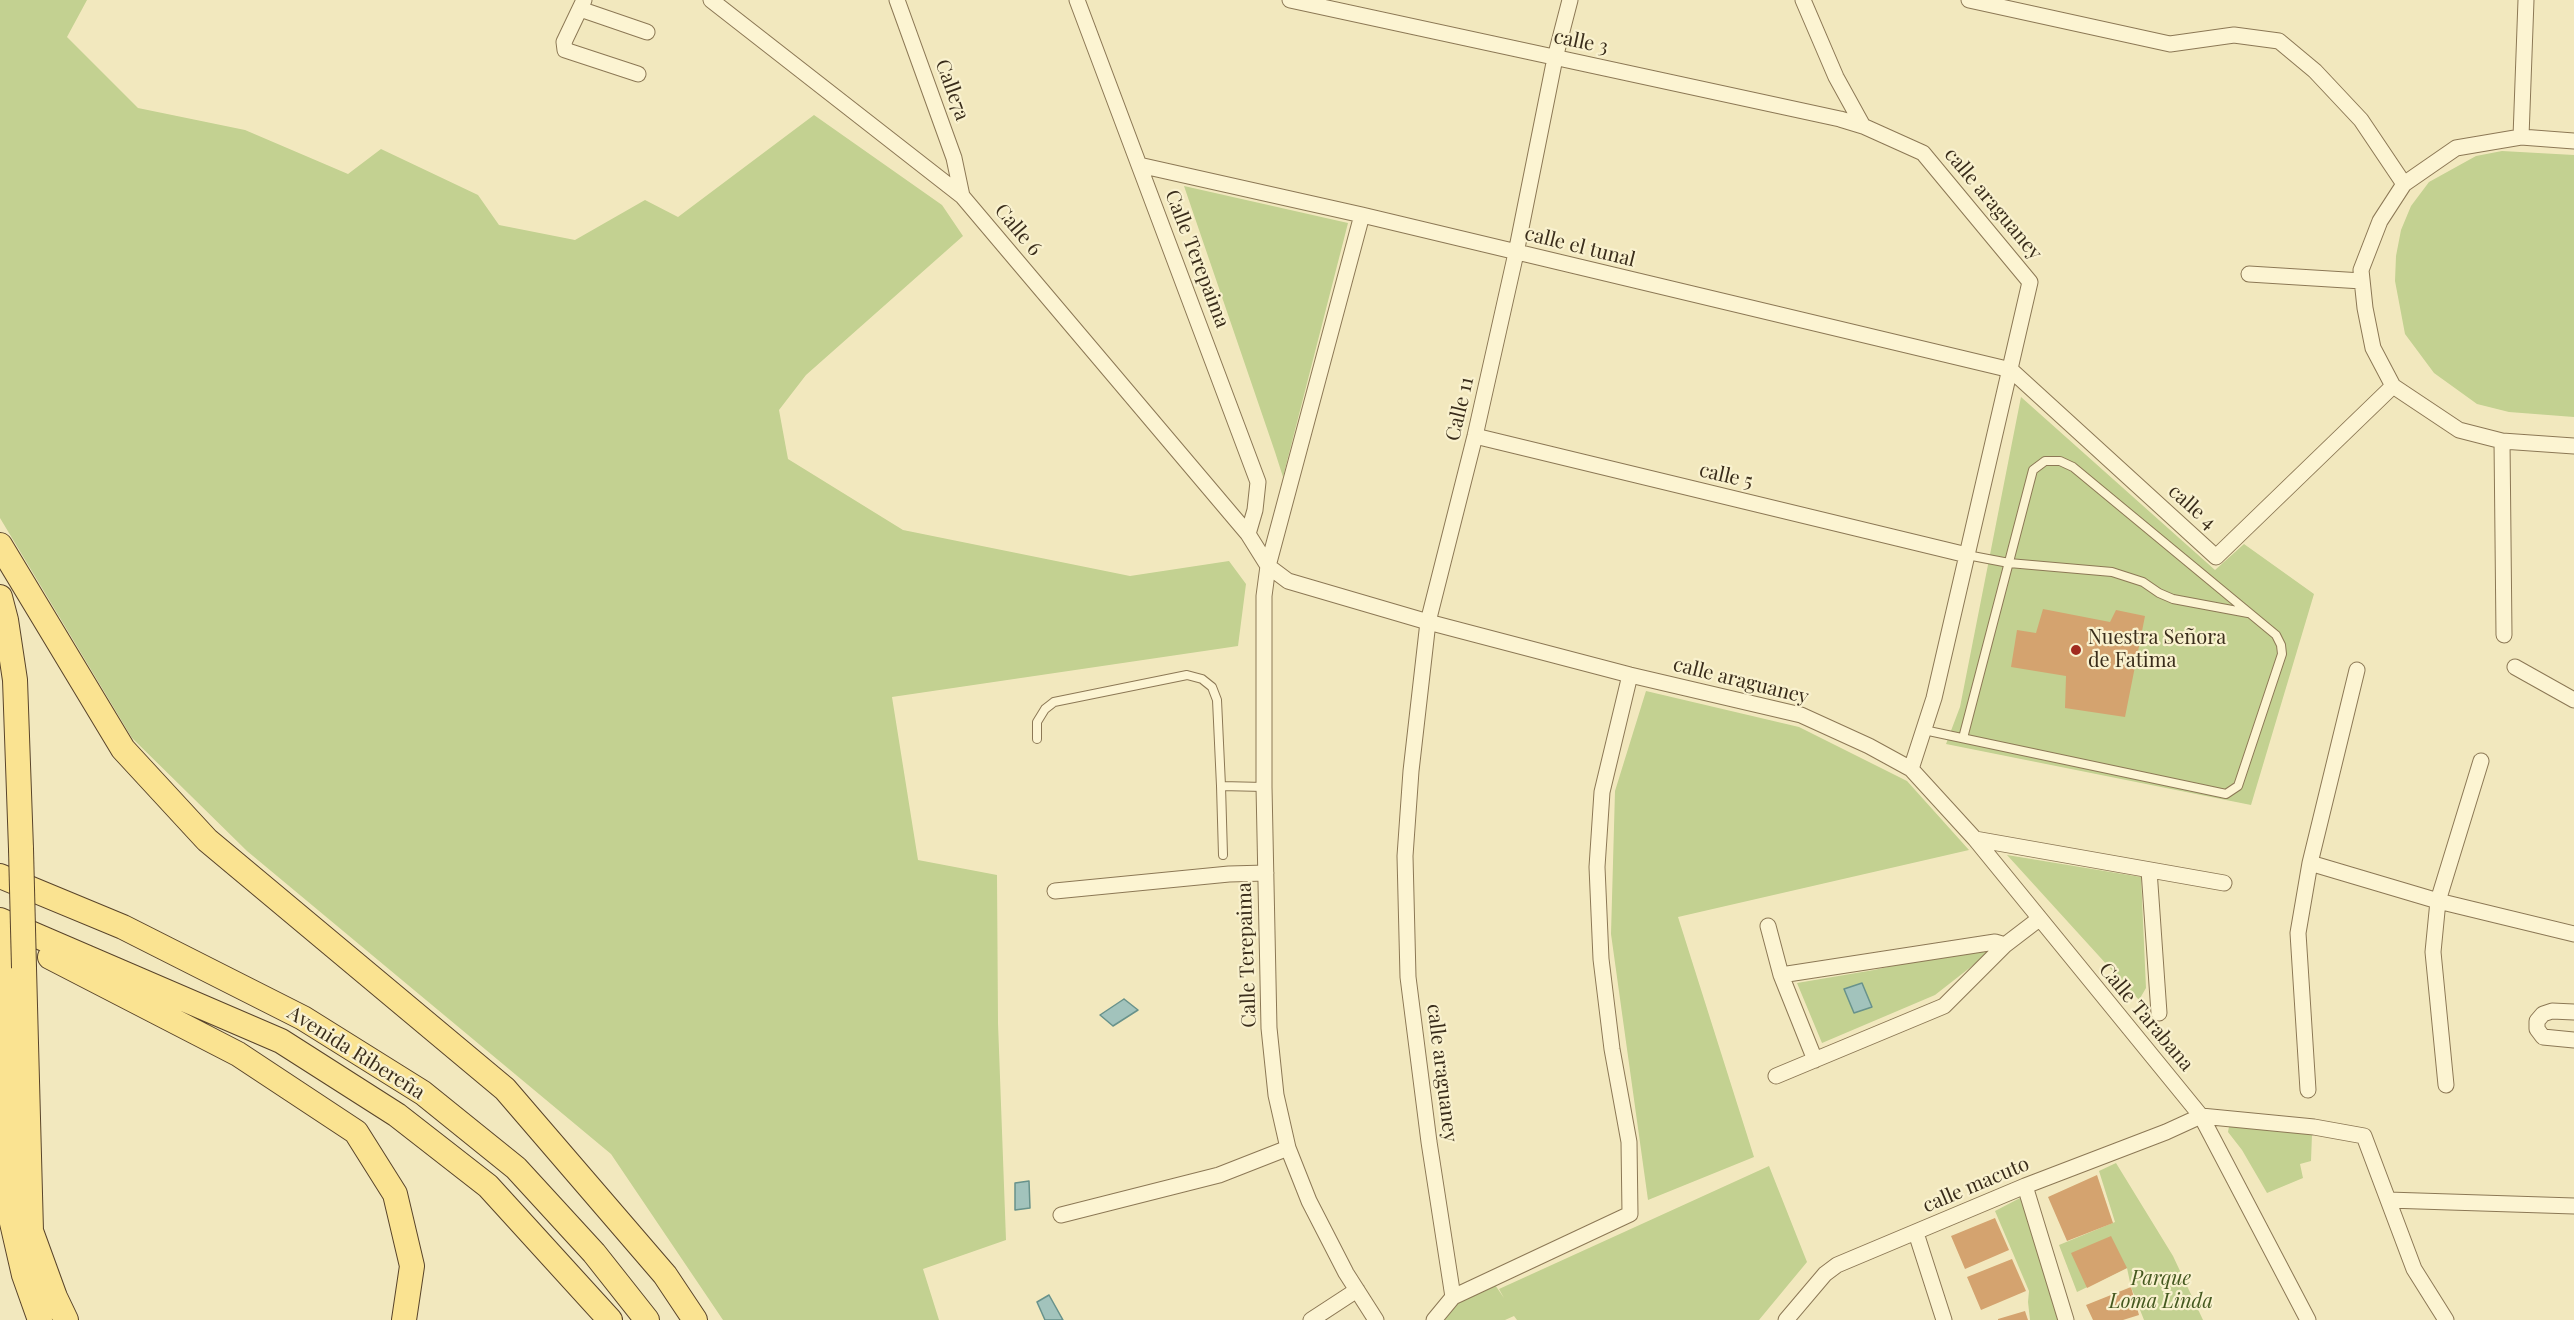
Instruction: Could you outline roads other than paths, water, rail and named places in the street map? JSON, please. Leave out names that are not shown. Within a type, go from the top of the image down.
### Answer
[{"type":"main road","points":[[0,545],[123,749],[207,840],[505,1089],[665,1275],[695,1320]]},
{"type":"main road","points":[[0,597],[6,620],[15,680],[31,1231],[55,1297],[66,1320]]},
{"type":"main road","name":"Avenida Ribereña","points":[[0,876],[123,927],[303,1018],[423,1093],[516,1168],[594,1253],[647,1320]]},
{"type":"main road","name":"Avenida Ribereña","points":[[0,920],[281,1041],[397,1115],[488,1185],[610,1320]]},
{"type":"main road","points":[[0,932],[238,1054],[356,1132],[395,1194],[412,1266],[404,1320]]},
{"type":"main road","points":[[0,938],[7,1201],[24,1275],[40,1320]]},
{"type":"street","name":"Calle 6","points":[[711,0],[962,196],[1248,534]]},
{"type":"street","name":"Calle7a","points":[[897,0],[954,158],[962,196]]},
{"type":"street","name":"Calle Terepaima","points":[[1077,0],[1258,482],[1255,510],[1248,534]]},
{"type":"street","name":"calle 3","points":[[1290,0],[1840,118],[1863,126]]},
{"type":"street","name":"Calle 11","points":[[1428,621],[1475,436],[1516,253],[1555,58],[1570,0]]},
{"type":"street","points":[[1803,0],[1836,77],[1863,126]]},
{"type":"street","points":[[1969,0],[2170,44],[2234,35],[2279,42],[2315,70],[2361,120],[2404,184]]},
{"type":"street","points":[[2520,137],[2526,0]]},
{"type":"street","points":[[638,74],[565,50],[564,42],[582,4],[647,32]]},
{"type":"street","name":"calle araguaney","points":[[1453,1297],[1429,1142],[1408,977],[1405,856],[1411,771],[1428,621],[1630,675],[1801,715],[1869,746],[1911,769],[1934,698],[2030,282],[1923,153],[1863,126]]},
{"type":"street","points":[[2574,141],[2520,137],[2456,148],[2404,184],[2380,221],[2361,270],[2364,308],[2373,348],[2393,386],[2459,430],[2502,441],[2574,446]]},
{"type":"street","name":"calle el tunal","points":[[1139,165],[1362,215],[2011,370]]},
{"type":"street","name":"Calle Terepaima","points":[[1362,215],[1268,566],[1264,596],[1264,787],[1269,1028],[1276,1095],[1288,1148],[1309,1201],[1357,1290],[1376,1320]]},
{"type":"street","points":[[2249,274],[2362,281]]},
{"type":"street","name":"calle 4","points":[[2011,370],[2216,557],[2393,386]]},
{"type":"street","name":"calle 5","points":[[1475,436],[1967,555]]},
{"type":"street","points":[[2502,441],[2504,635]]},
{"type":"street","points":[[1248,534],[1268,566],[1288,581],[1428,621]]},
{"type":"street","points":[[2515,667],[2574,700]]},
{"type":"street","points":[[2308,1090],[2298,933],[2310,863],[2357,670]]},
{"type":"street","points":[[1434,1320],[1453,1297],[1630,1214],[1629,1142],[1612,1049],[1601,959],[1598,867],[1602,792],[1630,675]]},
{"type":"street","points":[[2446,1085],[2433,952],[2438,901],[2481,761]]},
{"type":"street","name":"Calle Tarabana","points":[[1911,769],[1975,839],[2201,1116],[2308,1320]]},
{"type":"street","points":[[1975,839],[2224,883]]},
{"type":"street","points":[[2310,863],[2438,901],[2574,933]]},
{"type":"street","points":[[2149,870],[2159,1013]]},
{"type":"street","points":[[1055,891],[1229,874],[1266,873]]},
{"type":"street","points":[[1776,1076],[1944,1006],[2005,945],[2039,919]]},
{"type":"street","points":[[1768,926],[1781,975],[1815,1060]]},
{"type":"street","points":[[1781,975],[1995,942],[2005,945]]},
{"type":"street","points":[[2574,1012],[2552,1011],[2543,1014],[2537,1021],[2537,1029],[2542,1037],[2574,1040]]},
{"type":"street","points":[[2201,1116],[2314,1127],[2364,1136],[2414,1269],[2446,1320]]},
{"type":"street","name":"calle macuto","points":[[1786,1320],[1825,1274],[1837,1265],[2025,1186],[2166,1132],[2201,1116]]},
{"type":"street","points":[[1061,1215],[1219,1175],[1288,1148]]},
{"type":"street","points":[[2025,1186],[2066,1320]]},
{"type":"street","points":[[2388,1200],[2574,1206]]},
{"type":"street","points":[[1916,1233],[1944,1320]]},
{"type":"street","points":[[1311,1320],[1357,1290]]},
{"type":"lane","points":[[1924,730],[2226,794],[2238,786],[2282,654],[2281,645],[2276,635],[2073,467],[2060,461],[2045,462],[2033,470],[1962,738]]},
{"type":"lane","points":[[1967,555],[2009,563],[2112,572],[2143,582],[2173,599],[2250,613]]},
{"type":"lane","points":[[1037,739],[1038,722],[1045,709],[1054,702],[1187,675],[1202,679],[1212,687],[1217,700],[1223,855]]},
{"type":"lane","points":[[1221,786],[1264,787]]},
{"type":"water","points":[[1862,983],[1872,1007],[1854,1013],[1844,989]]},
{"type":"water","points":[[1124,999],[1138,1010],[1113,1026],[1100,1015]]},
{"type":"water","points":[[1029,1181],[1030,1208],[1015,1210],[1015,1183]]},
{"type":"water","points":[[1049,1295],[1063,1320],[1045,1320],[1037,1302]]},
{"type":"place","name":"Nuestra Señora de Fatima","points":[[2076,650]]},
{"type":"park label","name":"Parque Loma Linda","points":[[2161,1290]]}]
